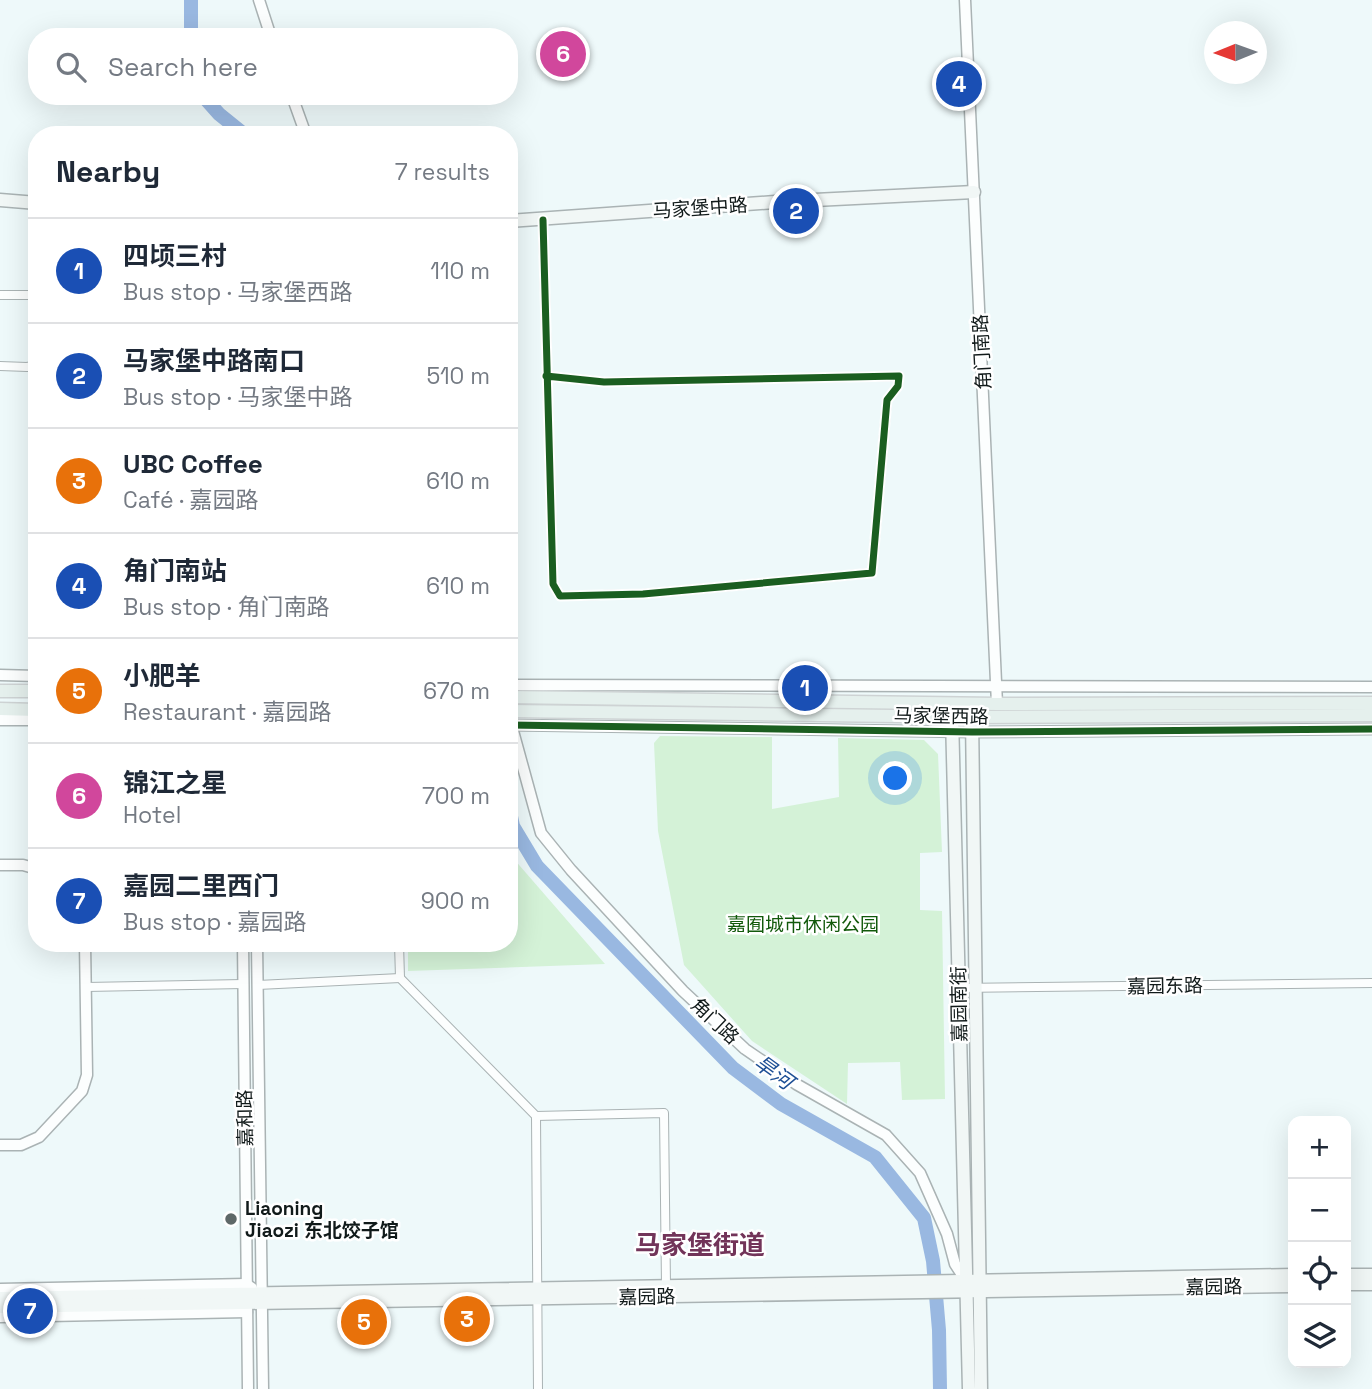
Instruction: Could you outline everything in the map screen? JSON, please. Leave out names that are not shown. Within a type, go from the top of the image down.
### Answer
[{"type":"main road","name":"马家堡中路","points":[[518,221],[775,202],[974,192]]},
{"type":"main road","points":[[0,200],[28,202]]},
{"type":"main road","points":[[0,691],[28,691]]},
{"type":"main road","name":"马家堡西路","points":[[518,697],[997,704],[1372,703]]},
{"type":"main road","points":[[0,709],[28,710]]},
{"type":"main road","name":"马家堡西路","points":[[518,711],[953,717],[1372,715]]},
{"type":"main road","name":"嘉园南街","points":[[953,717],[967,1286]]},
{"type":"main road","name":"嘉园南街","points":[[967,1286],[975,989],[972,717]]},
{"type":"main road","name":"嘉园路","points":[[967,1286],[1288,1275]]},
{"type":"main road","points":[[1351,1275],[1372,1275]]},
{"type":"main road","points":[[1351,1284],[1372,1284]]},
{"type":"main road","name":"嘉园路","points":[[537,1294],[666,1286],[1288,1286]]},
{"type":"main road","name":"嘉园路","points":[[247,1299],[912,1286]]},
{"type":"main road","name":"角门路","points":[[967,1286],[969,1389]]},
{"type":"main road","name":"角门路","points":[[967,1286],[981,1389]]},
{"type":"main road","points":[[0,1298],[247,1299]]},
{"type":"main road","points":[[0,1307],[247,1299]]},
{"type":"street","points":[[258,0],[268,28]]},
{"type":"street","name":"角门南路","points":[[965,0],[997,704]]},
{"type":"street","points":[[295,105],[303,126]]},
{"type":"street","points":[[542,220],[552,584],[560,596],[643,594],[872,573],[887,400],[898,386],[899,376],[604,382],[547,376]]},
{"type":"street","points":[[0,295],[28,295]]},
{"type":"street","points":[[0,366],[28,367]]},
{"type":"street","points":[[0,676],[28,676]]},
{"type":"street","name":"马家堡西路","points":[[518,685],[1372,687]]},
{"type":"street","points":[[0,720],[28,720]]},
{"type":"street","name":"马家堡西路","points":[[518,723],[972,733],[1372,729]]},
{"type":"street","name":"角门路","points":[[518,751],[541,833],[571,870],[683,991],[745,1049],[796,1084],[886,1135],[920,1173],[947,1234],[955,1264],[967,1286]]},
{"type":"street","points":[[0,865],[28,866]]},
{"type":"street","points":[[0,1145],[22,1145],[39,1137],[82,1091],[87,1075],[85,952]]},
{"type":"street","name":"嘉和路","points":[[243,952],[247,1389]]},
{"type":"street","name":"嘉和路","points":[[257,952],[263,1389]]},
{"type":"street","points":[[399,952],[400,978],[536,1116],[538,1389]]},
{"type":"street","points":[[258,985],[400,978]]},
{"type":"street","name":"嘉园东路","points":[[958,988],[1372,983]]},
{"type":"street","points":[[86,986],[243,984]]},
{"type":"street","points":[[536,1116],[664,1113],[666,1286]]},
{"type":"street","points":[[0,1289],[247,1299]]},
{"type":"street","points":[[0,1317],[247,1299]]},
{"type":"green space","name":"嘉囿城市休闲公园","points":[[660,736],[772,737],[772,809],[839,797],[838,738],[924,740],[938,754],[942,852],[920,853],[920,910],[942,911],[945,1099],[902,1100],[900,1062],[848,1063],[847,1104],[752,1041],[684,965],[658,831],[654,743]]},
{"type":"green space","points":[[518,864],[605,964],[408,971],[408,952],[518,952]]},
{"type":"waterway","name":"旱河","points":[[191,0],[191,28]]},
{"type":"waterway","name":"旱河","points":[[211,105],[234,126]]},
{"type":"waterway","name":"旱河","points":[[518,834],[537,866],[733,1068],[781,1104],[875,1157],[924,1218],[933,1261],[939,1330],[940,1389]]},
{"type":"cycle path","points":[[543,220],[553,584],[560,596],[643,594],[872,573],[887,400],[898,386],[899,376],[604,382],[546,376]]},
{"type":"cycle path","points":[[518,725],[972,732],[1372,729]]},
{"type":"place","name":"锦江之星","points":[[563,54]]},
{"type":"place","name":"角门南站","points":[[959,84]]},
{"type":"place","name":"马家堡中路南口","points":[[796,211]]},
{"type":"place","name":"四顷三村","points":[[805,688]]},
{"type":"place","name":"Liaoning Jiaozi 东北饺子馆","points":[[231,1219]]},
{"type":"place","name":"嘉园二里西门","points":[[30,1311]]},
{"type":"place","name":"UBC Coffee","points":[[467,1319]]},
{"type":"place","name":"小肥羊","points":[[364,1322]]},
{"type":"district","name":"马家堡街道","points":[[700,1245]]}]
